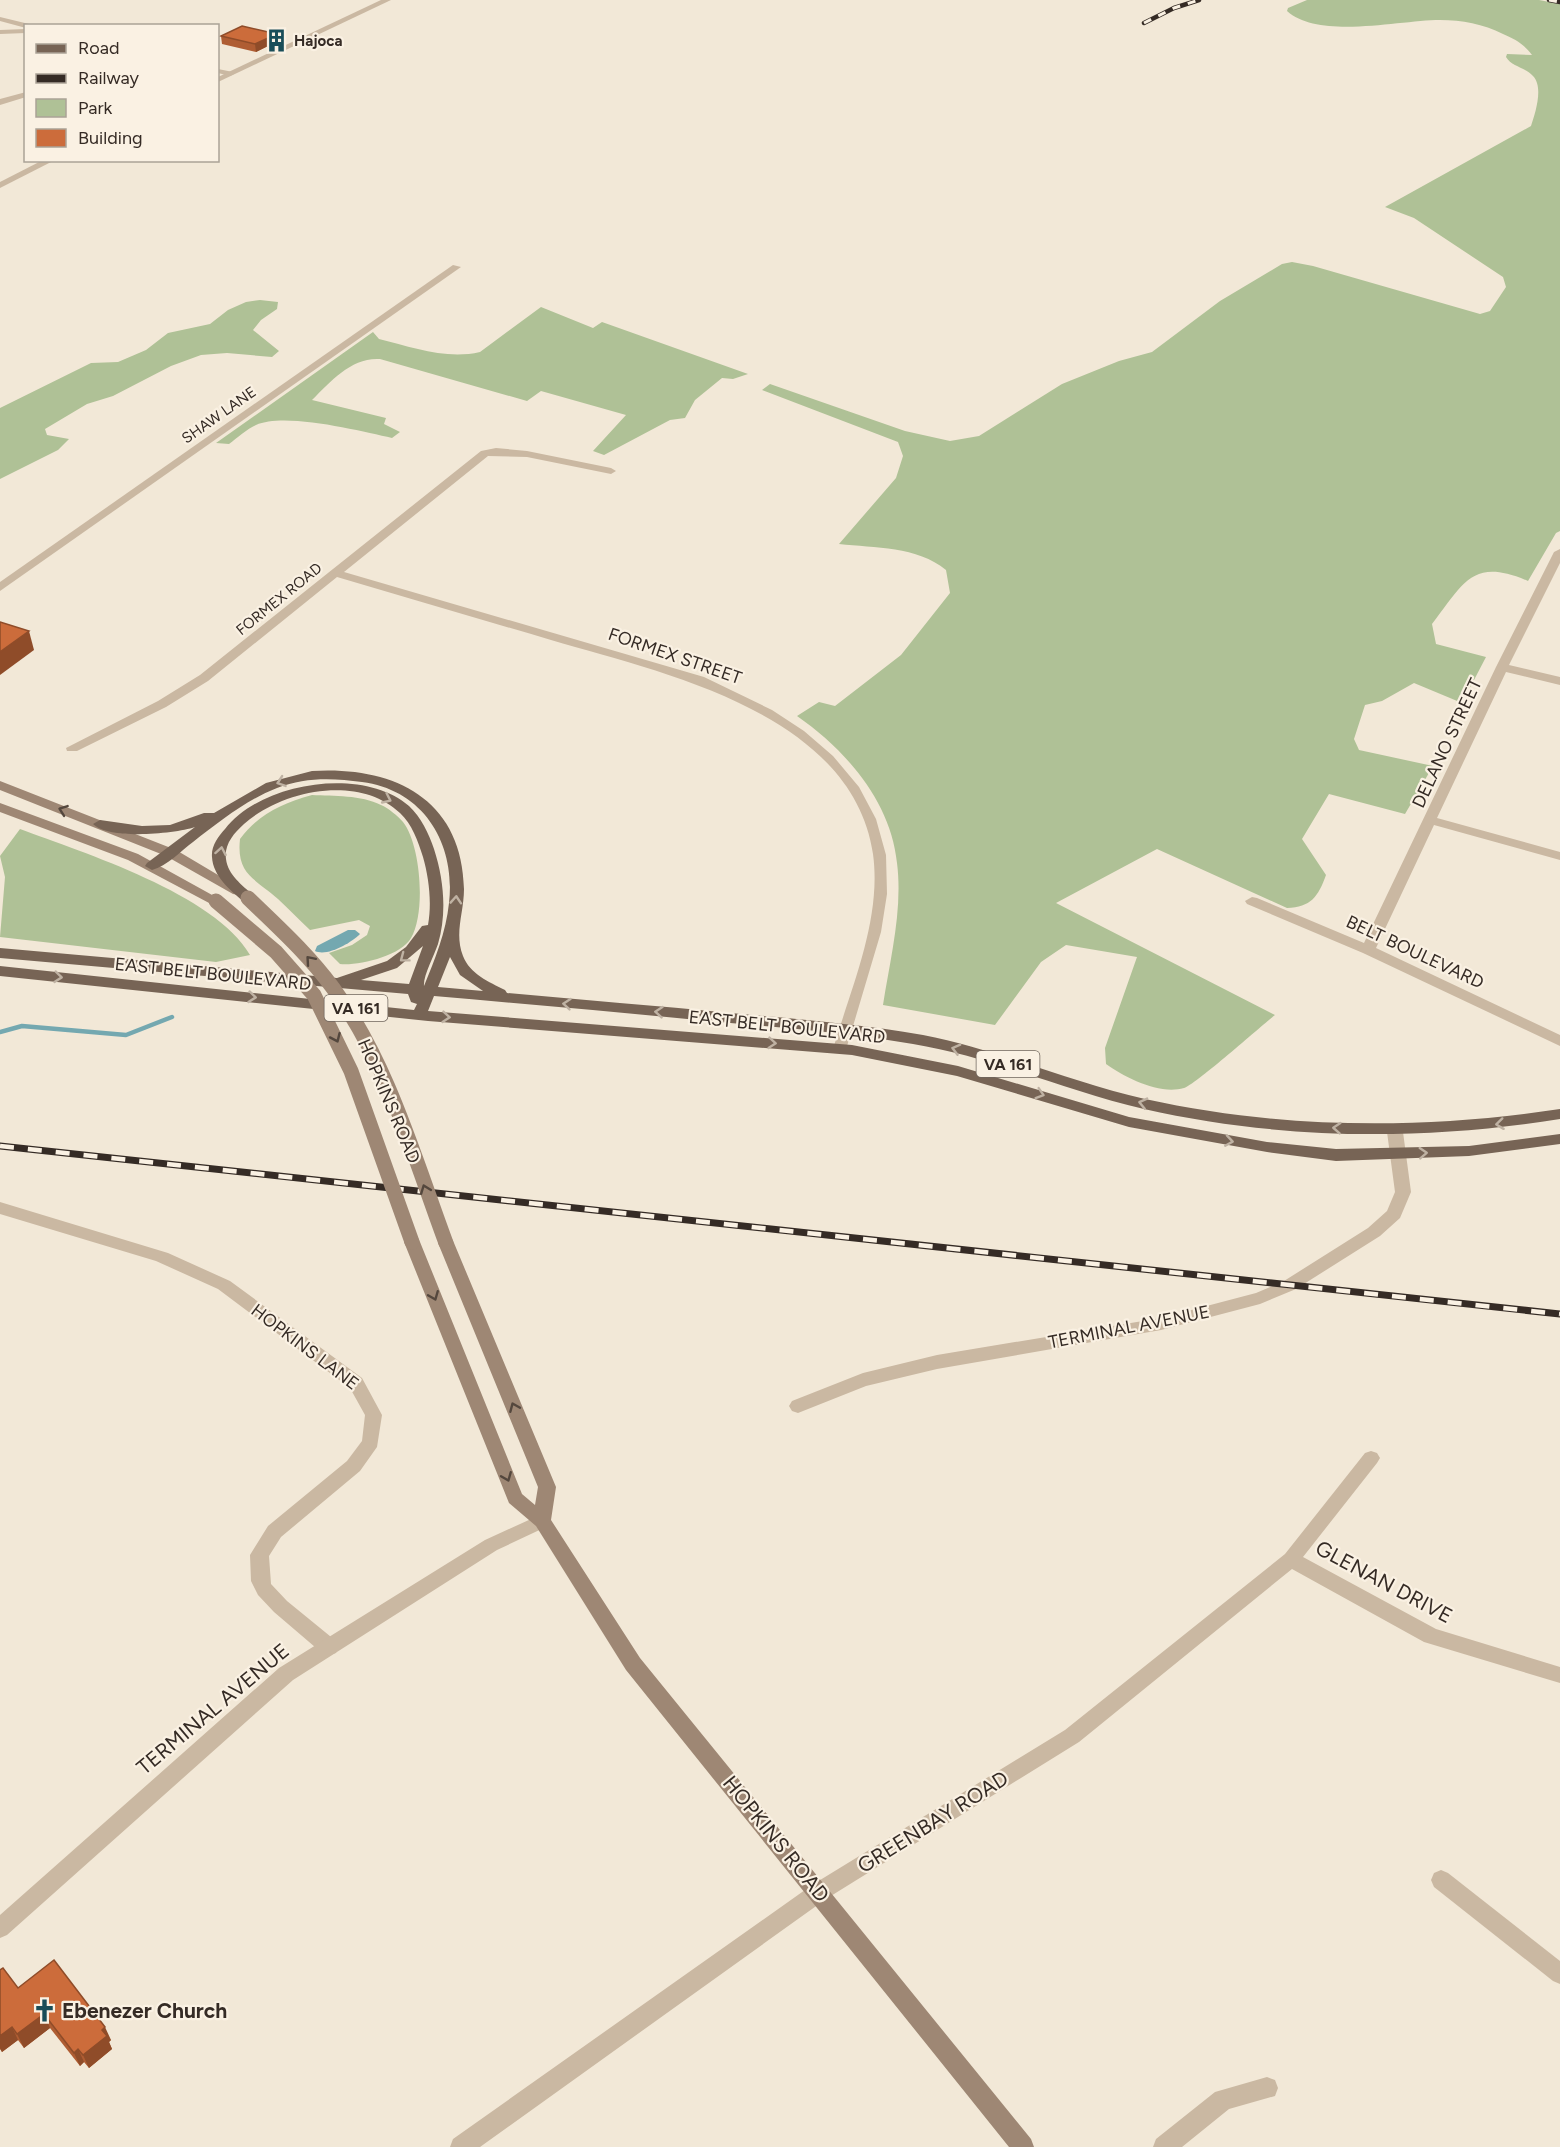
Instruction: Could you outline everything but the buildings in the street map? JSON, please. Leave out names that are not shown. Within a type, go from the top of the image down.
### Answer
[{"type":"main road","points":[[152,866],[260,790],[290,779],[318,775],[370,777],[409,792],[430,808],[442,825],[451,847],[457,888],[453,922],[453,951],[464,972],[475,982],[517,999]]},
{"type":"main road","name":"HOPKINS ROAD","points":[[0,785],[171,853],[204,869],[248,898],[310,959],[357,1029],[380,1072],[446,1243],[547,1487],[542,1521]]},
{"type":"main road","points":[[248,898],[224,876],[219,862],[219,848],[234,825],[255,807],[279,796],[301,790],[346,789],[376,794],[404,809],[416,824],[434,873],[435,923],[419,1015]]},
{"type":"main road","points":[[100,824],[150,831],[182,828],[247,798]]},
{"type":"main road","name":"HOPKINS ROAD","points":[[0,807],[134,857],[216,901],[255,931],[295,971],[314,995],[351,1071],[412,1242],[515,1498],[542,1521],[633,1664],[1023,2147]]},
{"type":"main road","points":[[323,983],[371,974],[400,962],[418,945],[436,910]]},
{"type":"main road","points":[[422,991],[453,922]]},
{"type":"main road","name":"EAST BELT BOULEVARD","points":[[0,953],[846,1028],[951,1047],[1144,1104],[1288,1125],[1395,1132],[1466,1128],[1560,1114]]},
{"type":"main road","name":"EAST BELT BOULEVARD","points":[[0,970],[419,1015],[840,1049],[958,1071],[1129,1122],[1210,1138],[1336,1155],[1469,1151],[1560,1139]]},
{"type":"street","points":[[219,80],[387,0]]},
{"type":"street","points":[[0,19],[24,25]]},
{"type":"street","points":[[0,32],[24,31]]},
{"type":"street","points":[[219,71],[230,74]]},
{"type":"street","points":[[0,102],[24,95]]},
{"type":"street","points":[[0,185],[47,162]]},
{"type":"street","name":"SHAW LANE","points":[[0,587],[456,267]]},
{"type":"street","name":"FORMEX ROAD","points":[[72,748],[162,704],[204,678],[478,458],[490,452],[512,450],[582,468],[611,471]]},
{"type":"street","name":"DELANO STREET","points":[[1368,950],[1502,667],[1560,552]]},
{"type":"street","name":"FORMEX STREET","points":[[335,573],[700,680],[762,708],[810,741],[836,766],[856,794],[870,822],[880,855],[880,894],[876,920],[840,1049]]},
{"type":"street","points":[[1502,667],[1560,681]]},
{"type":"street","points":[[1431,820],[1560,856]]},
{"type":"street","name":"BELT BOULEVARD","points":[[1252,901],[1368,950],[1560,1041]]},
{"type":"street","name":"TERMINAL AVENUE","points":[[798,1406],[863,1380],[937,1362],[1161,1324],[1260,1298],[1290,1285],[1374,1232],[1394,1214],[1403,1192],[1395,1132]]},
{"type":"street","name":"HOPKINS LANE","points":[[0,1208],[162,1257],[224,1285],[356,1383],[366,1394],[375,1423],[374,1435],[366,1452],[349,1470],[276,1531],[260,1550],[256,1567],[260,1582],[269,1595],[329,1647]]},
{"type":"street","name":"GREENBAY ROAD","points":[[461,2147],[819,1892],[1072,1736],[1291,1559],[1371,1458]]},
{"type":"street","name":"TERMINAL AVENUE","points":[[0,1928],[286,1674],[492,1545],[542,1521]]},
{"type":"street","name":"GLENAN DRIVE","points":[[1291,1559],[1431,1636],[1560,1675]]},
{"type":"street","points":[[1441,1880],[1560,1974]]},
{"type":"street","points":[[1164,2147],[1223,2100],[1267,2088]]},
{"type":"green space","points":[[1307,0],[1539,0],[1560,4],[1560,531],[1556,533],[1528,581],[1509,574],[1481,573],[1462,586],[1432,624],[1436,644],[1486,657],[1462,703],[1414,683],[1382,701],[1365,705],[1354,739],[1359,750],[1433,766],[1405,814],[1329,794],[1302,839],[1326,875],[1320,889],[1308,903],[1287,908],[1157,849],[1056,903],[1275,1015],[1184,1088],[1164,1089],[1133,1080],[1106,1064],[1105,1048],[1137,957],[1066,945],[1041,962],[995,1025],[883,1005],[895,934],[898,899],[897,863],[893,841],[886,819],[863,779],[849,761],[797,716],[819,702],[835,706],[901,655],[950,593],[946,570],[935,562],[909,552],[839,544],[896,478],[903,456],[898,442],[762,390],[770,384],[905,431],[950,441],[979,436],[1062,384],[1119,361],[1152,352],[1220,301],[1282,264],[1292,262],[1313,266],[1480,314],[1490,311],[1506,287],[1503,277],[1414,218],[1385,207],[1531,126],[1538,101],[1536,81],[1530,73],[1506,57],[1507,54],[1532,55],[1511,38],[1480,25],[1464,22],[1440,20],[1339,27],[1301,20],[1287,11],[1288,8]]},
{"type":"green space","points":[[260,300],[278,302],[277,309],[261,320],[253,330],[279,351],[272,357],[227,353],[201,355],[171,366],[113,396],[87,404],[45,429],[47,435],[69,439],[58,450],[0,479],[0,408],[91,363],[118,362],[146,350],[168,333],[210,324],[228,310],[246,302]]},
{"type":"green space","points":[[541,307],[593,328],[602,322],[748,374],[733,379],[722,378],[695,400],[685,418],[670,420],[604,455],[593,451],[626,415],[541,391],[527,401],[380,359],[370,359],[351,366],[312,400],[386,418],[384,424],[400,432],[392,438],[343,427],[285,421],[256,425],[229,444],[216,443],[373,332],[379,339],[416,349],[442,354],[467,354],[480,352]]},
{"type":"green space","points":[[312,795],[365,799],[384,806],[403,822],[409,833],[417,862],[419,913],[411,938],[389,955],[368,961],[340,964],[329,953],[352,945],[367,935],[370,926],[359,920],[310,930],[244,869],[241,861],[240,839],[255,822],[290,802]]},
{"type":"green space","points":[[20,829],[112,863],[179,895],[208,913],[233,933],[250,955],[216,962],[0,937],[5,877],[0,856]]},
{"type":"water","points":[[348,930],[355,930],[360,934],[332,951],[315,951],[317,946]]},
{"type":"waterway","points":[[0,1032],[22,1026],[126,1035],[172,1017]]},
{"type":"railway","points":[[1144,23],[1174,8],[1199,0]]},
{"type":"railway","points":[[1549,0],[1560,2]]},
{"type":"railway","points":[[0,1146],[1560,1314]]},
{"type":"place","name":"Hajoca","points":[[276,41]]},
{"type":"place","name":"Ebenezer Church","points":[[44,2011]]}]
